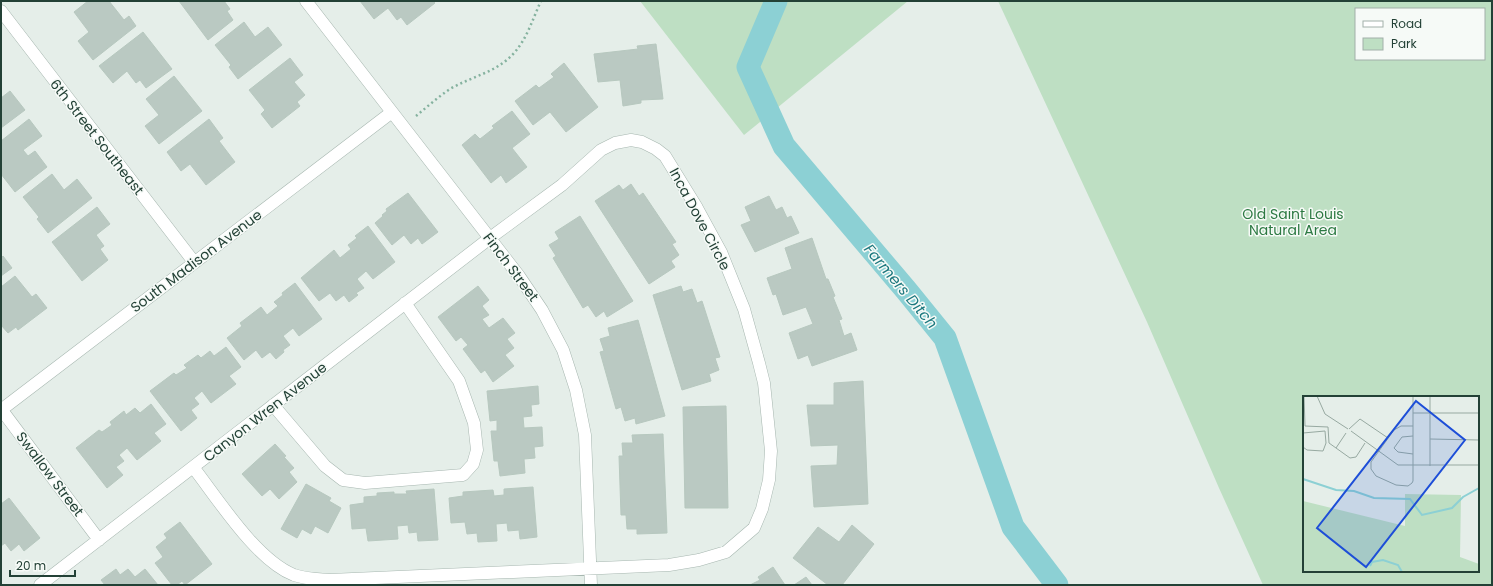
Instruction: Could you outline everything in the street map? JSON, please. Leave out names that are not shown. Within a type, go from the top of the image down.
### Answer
[{"type":"street","name":"Finch Street","points":[[306,1],[519,276],[542,310],[563,350],[576,390],[585,435],[591,585]]},
{"type":"street","name":"6th Street Southeast","points":[[1,11],[194,262]]},
{"type":"street","name":"South Madison Avenue","points":[[1,409],[392,112]]},
{"type":"street","name":"Inca Dove Circle","points":[[193,467],[248,539],[264,556],[279,568],[294,575],[313,579],[431,580],[669,565],[699,560],[726,552],[754,528],[762,509],[769,480],[771,451],[764,383],[744,309],[721,252],[690,196],[665,156],[656,149],[642,142],[631,140],[615,143],[602,150],[562,185],[490,238]]},
{"type":"street","name":"Canyon Wren Avenue","points":[[40,585],[490,238]]},
{"type":"street","points":[[274,405],[325,466],[343,480],[365,483],[463,475],[473,464],[477,450],[474,423],[459,381],[436,346],[405,304]]},
{"type":"street","name":"Swallow Street","points":[[1,409],[99,540]]},
{"type":"path","points":[[403,126],[451,89],[496,68],[507,60],[523,41],[541,1]]},
{"type":"green space","points":[[640,1],[908,1],[744,135]]},
{"type":"green space","name":"Old Saint Louis Natural Area","points":[[998,1],[1492,1],[1492,585],[1263,585],[1147,322]]},
{"type":"building","points":[[88,1],[109,1],[124,20],[129,16],[136,26],[93,60],[78,41],[89,32],[74,12]]},
{"type":"building","points":[[179,1],[224,1],[230,9],[227,11],[233,20],[208,40]]},
{"type":"building","points":[[360,1],[433,1],[435,3],[407,25],[401,17],[397,20],[388,8],[374,19]]},
{"type":"building","points":[[244,22],[255,37],[268,27],[282,45],[238,79],[229,67],[231,65],[215,45]]},
{"type":"building","points":[[143,32],[172,69],[146,88],[140,80],[136,83],[127,71],[113,83],[99,66]]},
{"type":"building","points":[[656,44],[663,99],[641,100],[641,103],[623,106],[620,80],[598,82],[594,54],[638,49],[637,46]]},
{"type":"building","points":[[290,58],[303,75],[294,82],[305,95],[297,102],[300,106],[272,128],[261,114],[265,110],[249,90]]},
{"type":"building","points":[[564,63],[598,107],[566,132],[550,112],[533,125],[515,101],[536,85],[539,88],[554,77],[551,74]]},
{"type":"building","points":[[174,76],[202,111],[159,144],[145,126],[159,115],[146,99]]},
{"type":"building","points":[[10,91],[25,110],[1,128],[1,98]]},
{"type":"building","points":[[512,111],[530,134],[512,148],[527,167],[506,183],[501,175],[491,183],[462,145],[475,134],[480,139],[494,128],[492,126]]},
{"type":"building","points":[[29,119],[42,136],[23,150],[28,156],[35,151],[47,167],[15,192],[1,174],[1,141]]},
{"type":"building","points":[[209,119],[223,138],[219,141],[235,162],[206,185],[190,164],[181,171],[167,152]]},
{"type":"building","points":[[52,174],[64,190],[77,179],[92,198],[48,233],[37,219],[39,217],[23,197]]},
{"type":"building","points":[[631,184],[639,196],[643,193],[676,242],[672,244],[679,255],[671,261],[675,267],[649,284],[595,201],[619,185],[623,190]]},
{"type":"building","points":[[408,193],[438,232],[422,244],[418,238],[411,244],[404,235],[392,245],[375,223],[387,211],[386,209]]},
{"type":"building","points":[[769,196],[776,210],[782,207],[787,218],[791,216],[799,233],[755,252],[741,225],[751,221],[745,207]]},
{"type":"building","points":[[97,207],[110,224],[96,235],[104,246],[100,249],[108,260],[82,281],[52,242]]},
{"type":"building","points":[[580,216],[633,301],[607,317],[604,311],[596,317],[588,305],[583,308],[553,258],[556,256],[549,245],[559,239],[555,232]]},
{"type":"building","points":[[368,226],[395,262],[373,279],[366,271],[357,279],[364,288],[356,293],[358,295],[349,302],[344,295],[336,301],[330,293],[319,301],[301,278],[334,250],[340,258],[351,249],[348,245],[357,238],[355,236]]},
{"type":"building","points":[[812,238],[826,279],[828,279],[835,296],[833,297],[842,319],[839,320],[844,336],[851,333],[857,350],[812,366],[808,355],[798,359],[789,333],[813,324],[806,307],[783,315],[776,294],[773,295],[767,278],[792,269],[785,248]]},
{"type":"building","points":[[1,256],[3,256],[12,268],[1,276]]},
{"type":"building","points":[[15,276],[32,297],[36,294],[47,308],[18,330],[16,327],[8,333],[1,325],[1,287]]},
{"type":"building","points":[[295,283],[322,319],[299,336],[293,328],[283,336],[290,345],[283,350],[284,352],[276,359],[270,352],[262,358],[256,350],[244,360],[227,338],[242,326],[240,323],[261,307],[267,315],[278,306],[274,302],[283,295],[282,293]]},
{"type":"building","points":[[478,286],[489,300],[482,306],[489,315],[482,319],[489,328],[503,318],[515,333],[507,339],[514,348],[505,355],[514,366],[493,382],[485,370],[481,373],[463,349],[468,345],[461,337],[456,341],[438,317]]},
{"type":"building","points":[[681,286],[683,292],[692,289],[697,303],[702,301],[720,357],[715,358],[719,370],[709,374],[711,381],[682,390],[653,295]]},
{"type":"building","points":[[638,320],[665,416],[636,424],[635,418],[625,421],[621,407],[616,409],[600,352],[604,351],[600,339],[610,336],[608,328]]},
{"type":"building","points":[[226,347],[241,367],[229,376],[236,384],[211,403],[202,391],[194,398],[199,404],[191,410],[197,418],[181,431],[150,391],[174,373],[176,375],[187,368],[184,365],[198,355],[201,358],[210,351],[214,356]]},
{"type":"building","points":[[863,381],[868,504],[814,507],[811,466],[837,465],[838,445],[811,446],[807,405],[834,405],[834,383]]},
{"type":"building","points":[[538,386],[539,404],[531,405],[532,416],[523,417],[524,428],[542,427],[543,446],[534,447],[535,458],[524,459],[525,473],[500,476],[498,461],[494,461],[491,431],[497,431],[497,420],[490,421],[487,391]]},
{"type":"building","points":[[151,404],[166,424],[154,433],[161,441],[137,460],[127,448],[119,455],[124,461],[116,467],[123,475],[107,488],[76,448],[99,430],[102,432],[112,425],[110,422],[124,411],[126,415],[135,408],[140,413]]},
{"type":"building","points":[[726,406],[728,508],[685,508],[683,407]]},
{"type":"building","points":[[663,434],[667,533],[637,534],[637,529],[627,529],[626,515],[621,515],[619,456],[623,456],[622,443],[633,443],[632,435]]},
{"type":"building","points":[[275,444],[294,468],[289,472],[297,482],[279,499],[270,489],[262,496],[242,474]]},
{"type":"building","points":[[306,484],[331,498],[329,501],[341,508],[328,533],[315,526],[311,534],[302,529],[297,538],[281,529]]},
{"type":"building","points":[[533,487],[537,537],[520,539],[519,530],[508,531],[507,523],[496,524],[497,541],[478,542],[477,533],[467,534],[465,522],[451,523],[449,498],[463,496],[463,492],[493,490],[494,496],[504,495],[504,489]]},
{"type":"building","points":[[434,489],[438,540],[418,541],[417,532],[409,533],[408,525],[397,526],[398,539],[368,541],[366,528],[352,529],[350,505],[364,503],[364,497],[377,496],[377,493],[394,492],[394,494],[407,494],[406,491]]},
{"type":"building","points":[[9,498],[40,538],[24,551],[19,544],[11,551],[5,543],[1,546],[1,504]]},
{"type":"building","points":[[180,522],[212,564],[185,585],[182,581],[177,585],[172,585],[155,563],[163,557],[156,547],[167,538],[164,534]]},
{"type":"building","points":[[852,525],[874,544],[842,585],[828,585],[793,558],[818,527],[839,542]]},
{"type":"building","points":[[773,567],[785,585],[750,585],[760,580],[758,577]]},
{"type":"building","points":[[116,569],[120,575],[128,569],[135,577],[145,569],[158,585],[105,585],[101,580]]},
{"type":"building","points":[[806,577],[812,585],[794,585]]},
{"type":"waterway","name":"Farmers Ditch","points":[[776,1],[748,67],[784,146],[945,338],[1013,527],[1057,585]]}]
